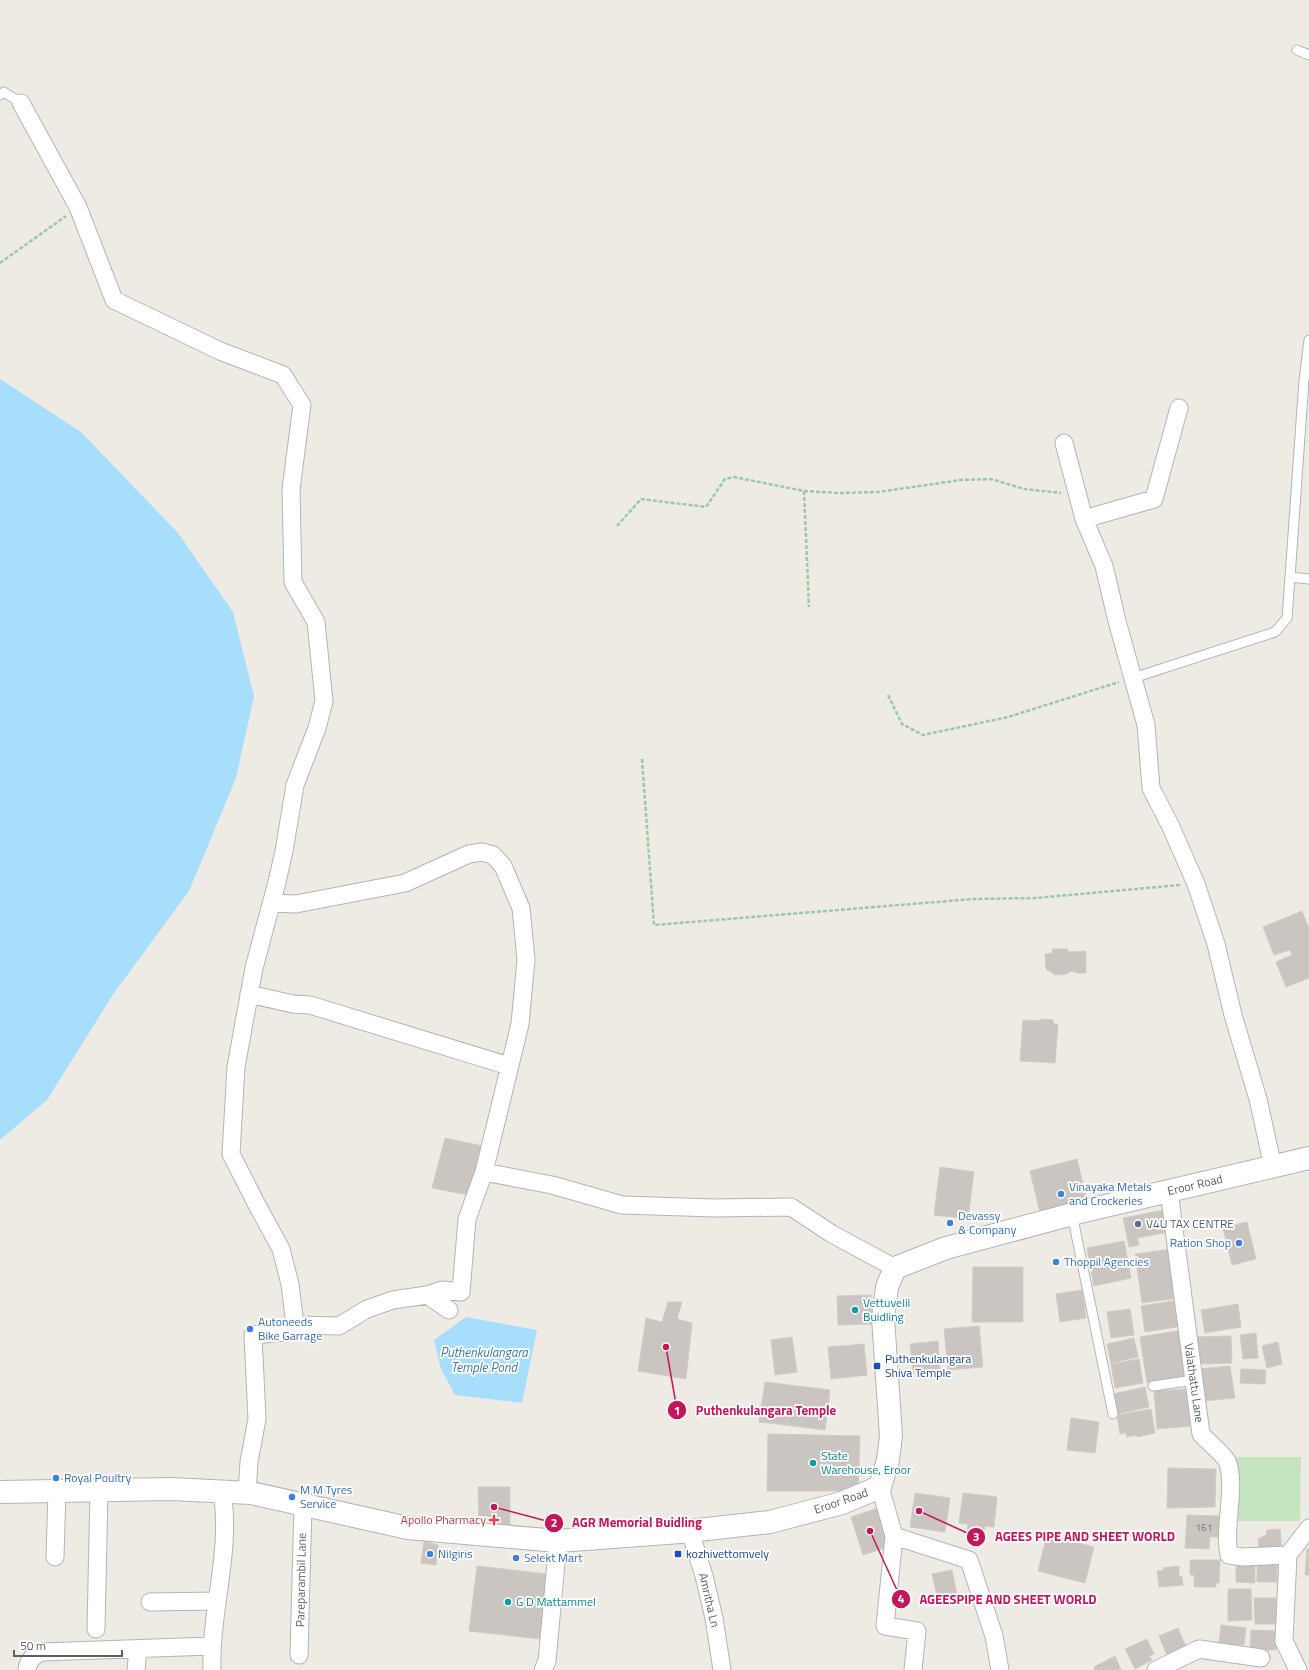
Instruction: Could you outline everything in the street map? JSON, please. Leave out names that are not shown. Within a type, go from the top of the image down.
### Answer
[{"type":"main road","name":"Eroor Road","points":[[0,1492],[171,1489],[247,1493],[408,1528],[558,1541],[685,1531],[770,1522],[842,1503],[880,1487],[888,1460],[891,1436],[883,1318],[887,1287],[895,1268],[946,1248],[1072,1214],[1309,1158]]},
{"type":"street","points":[[21,103],[78,207],[114,300],[220,351],[283,375],[302,405],[290,489],[293,582],[316,622],[324,701],[317,728],[295,786],[284,851],[272,903],[254,968],[236,1067],[231,1154],[281,1249],[290,1284],[295,1325]]},
{"type":"street","points":[[1084,519],[1154,499],[1179,408]]},
{"type":"street","points":[[1064,444],[1084,519],[1104,566],[1117,621],[1146,725],[1151,788],[1171,827],[1196,884],[1216,944],[1233,1015],[1258,1099],[1273,1167]]},
{"type":"street","points":[[247,1493],[249,1462],[257,1419],[253,1335],[285,1332],[295,1325],[339,1326],[367,1309],[393,1300],[427,1295],[442,1290],[460,1292],[467,1219],[484,1172],[520,1024],[526,960],[521,908],[503,866],[493,855],[482,852],[468,854],[405,882],[365,892],[296,904],[272,903]]},
{"type":"street","points":[[249,994],[293,1004],[310,1005],[509,1066]]},
{"type":"street","points":[[484,1172],[552,1185],[622,1205],[714,1208],[791,1206],[832,1234],[895,1268]]},
{"type":"street","name":"Valathattu Lane","points":[[1170,1191],[1201,1434],[1227,1461],[1230,1480],[1226,1544],[1229,1554],[1243,1557],[1288,1555]]},
{"type":"street","points":[[427,1295],[449,1310]]},
{"type":"street","points":[[880,1487],[894,1536],[885,1626],[917,1631],[913,1670]]},
{"type":"street","points":[[96,1629],[99,1490]]},
{"type":"street","points":[[55,1557],[57,1491]]},
{"type":"street","points":[[212,1670],[211,1646],[222,1563],[224,1506],[222,1492]]},
{"type":"street","name":"Pareparambil Lane","points":[[299,1655],[303,1505]]},
{"type":"street","points":[[1298,1670],[1284,1641],[1288,1555],[1309,1528]]},
{"type":"street","name":"Amritha Ln","points":[[685,1531],[704,1576],[714,1618],[722,1670]]},
{"type":"street","points":[[894,1536],[969,1560],[994,1636],[1000,1670]]},
{"type":"street","points":[[543,1670],[547,1661],[558,1541]]},
{"type":"street","points":[[150,1602],[217,1601]]},
{"type":"street","points":[[27,1670],[28,1665],[34,1655],[42,1652],[211,1646]]},
{"type":"street","points":[[136,1670],[138,1649]]},
{"type":"street","points":[[1156,1670],[1199,1649],[1262,1658]]},
{"type":"lane","points":[[1297,50],[1309,55]]},
{"type":"lane","points":[[0,95],[4,92],[21,103]]},
{"type":"lane","points":[[1134,678],[1275,632],[1287,618],[1304,380],[1309,340]]},
{"type":"lane","points":[[1290,577],[1309,579]]},
{"type":"lane","points":[[1072,1214],[1113,1414]]},
{"type":"lane","points":[[1153,1386],[1194,1380]]},
{"type":"path","points":[[0,263],[78,207]]},
{"type":"path","points":[[617,526],[641,499],[706,507],[725,479],[734,477],[804,491],[840,493],[878,492],[961,480],[991,479],[1024,488],[1077,495]]},
{"type":"path","points":[[804,491],[809,607]]},
{"type":"path","points":[[888,694],[902,724],[923,735],[1008,717],[1134,678]]},
{"type":"path","points":[[642,759],[654,926],[973,899],[1036,898],[1196,884]]},
{"type":"green space","points":[[1236,1457],[1301,1457],[1300,1521],[1236,1521]]},
{"type":"water","points":[[0,379],[81,432],[178,533],[233,612],[254,696],[236,778],[189,891],[114,993],[47,1100],[0,1140]]},
{"type":"water","name":"Puthenkulangara Temple Pond","points":[[466,1317],[537,1330],[522,1403],[455,1395],[441,1369],[434,1340]]},
{"type":"building","points":[[1302,911],[1309,929],[1309,978],[1286,987],[1276,962],[1292,955],[1290,950],[1274,955],[1263,927]]},
{"type":"building","points":[[1053,949],[1068,949],[1068,952],[1086,951],[1086,973],[1077,973],[1072,971],[1066,974],[1055,975],[1048,971],[1046,968],[1045,954],[1052,953]]},
{"type":"building","points":[[1041,1019],[1053,1020],[1054,1024],[1058,1024],[1055,1063],[1020,1061],[1023,1020],[1040,1021]]},
{"type":"building","points":[[445,1138],[487,1147],[474,1196],[432,1188]]},
{"type":"building","points":[[1077,1159],[1087,1201],[1040,1213],[1030,1171]]},
{"type":"building","points":[[940,1167],[974,1172],[968,1219],[934,1215]]},
{"type":"building","points":[[1164,1210],[1168,1232],[1137,1238],[1139,1245],[1129,1247],[1123,1218]]},
{"type":"building","name":"Ration Shop","points":[[1247,1222],[1256,1259],[1232,1265],[1223,1228]]},
{"type":"building","points":[[1124,1241],[1131,1278],[1094,1286],[1087,1248]]},
{"type":"building","points":[[1172,1249],[1179,1298],[1142,1303],[1135,1254]]},
{"type":"building","points":[[973,1267],[1023,1267],[1023,1322],[972,1322]]},
{"type":"building","points":[[1082,1290],[1086,1318],[1060,1322],[1056,1294]]},
{"type":"building","name":"Vettuvelil Buidling","points":[[871,1295],[872,1324],[838,1325],[837,1296]]},
{"type":"building","points":[[1179,1300],[1183,1326],[1145,1332],[1141,1306]]},
{"type":"building","points":[[668,1302],[682,1302],[677,1319],[692,1323],[686,1379],[638,1371],[646,1318],[662,1322]]},
{"type":"building","points":[[1238,1304],[1241,1327],[1205,1333],[1201,1310]]},
{"type":"building","points":[[1130,1309],[1134,1335],[1111,1338],[1107,1312]]},
{"type":"building","points":[[979,1326],[983,1367],[948,1370],[944,1329]]},
{"type":"building","points":[[1183,1330],[1191,1376],[1147,1383],[1140,1337]]},
{"type":"building","points":[[1256,1333],[1258,1358],[1243,1359],[1240,1335]]},
{"type":"building","points":[[1231,1336],[1232,1363],[1196,1364],[1195,1337]]},
{"type":"building","points":[[792,1337],[797,1372],[775,1375],[771,1340]]},
{"type":"building","points":[[1134,1338],[1138,1357],[1111,1363],[1107,1344]]},
{"type":"building","points":[[938,1341],[940,1369],[913,1372],[910,1344]]},
{"type":"building","points":[[1278,1342],[1282,1364],[1267,1368],[1262,1346]]},
{"type":"building","points":[[864,1344],[867,1375],[831,1379],[828,1347]]},
{"type":"building","points":[[1139,1359],[1143,1383],[1115,1388],[1111,1364]]},
{"type":"building","points":[[1230,1366],[1235,1398],[1203,1401],[1199,1369]]},
{"type":"building","points":[[1241,1369],[1266,1370],[1265,1384],[1240,1383]]},
{"type":"building","points":[[765,1382],[830,1390],[825,1430],[759,1422]]},
{"type":"building","points":[[1145,1387],[1149,1407],[1117,1414],[1113,1394]]},
{"type":"building","points":[[1187,1389],[1190,1426],[1157,1429],[1154,1391]]},
{"type":"building","points":[[1151,1409],[1155,1433],[1137,1437],[1137,1435],[1127,1437],[1126,1433],[1120,1434],[1117,1415]]},
{"type":"building","points":[[1071,1418],[1099,1422],[1095,1453],[1067,1450]]},
{"type":"building","name":"State Warehouse, Eroor","points":[[768,1434],[860,1436],[858,1491],[767,1491]]},
{"type":"building","points":[[1168,1468],[1216,1469],[1215,1507],[1167,1508]]},
{"type":"building","points":[[478,1487],[510,1487],[510,1527],[479,1526]]},
{"type":"building","points":[[915,1493],[950,1498],[945,1532],[910,1527]]},
{"type":"building","points":[[963,1493],[997,1497],[994,1527],[985,1526],[984,1532],[967,1530],[968,1524],[959,1523]]},
{"type":"building","points":[[878,1508],[890,1546],[863,1555],[851,1517]]},
{"type":"building","points":[[1187,1515],[1222,1516],[1221,1537],[1210,1537],[1209,1549],[1185,1548]]},
{"type":"building","points":[[1280,1529],[1282,1552],[1259,1553],[1258,1539],[1266,1535],[1267,1530]]},
{"type":"building","points":[[1047,1535],[1094,1547],[1085,1583],[1038,1571]]},
{"type":"building","name":"Nilgiris","points":[[424,1541],[438,1545],[436,1565],[421,1563]]},
{"type":"building","points":[[1307,1549],[1309,1549],[1309,1575],[1305,1575]]},
{"type":"building","points":[[1190,1560],[1220,1560],[1219,1583],[1216,1583],[1216,1587],[1194,1587],[1194,1575],[1190,1575]]},
{"type":"building","points":[[1236,1561],[1255,1561],[1255,1583],[1236,1582]]},
{"type":"building","points":[[1257,1562],[1277,1562],[1277,1582],[1257,1582]]},
{"type":"building","name":"G D Mattammel","points":[[477,1566],[547,1574],[540,1639],[469,1631]]},
{"type":"building","points":[[1179,1566],[1179,1576],[1182,1577],[1183,1585],[1159,1587],[1157,1571],[1164,1570],[1163,1568]]},
{"type":"building","points":[[952,1570],[957,1595],[938,1600],[932,1574]]},
{"type":"building","points":[[1228,1589],[1251,1589],[1252,1620],[1228,1621]]},
{"type":"building","points":[[1254,1598],[1276,1598],[1276,1624],[1255,1624]]},
{"type":"building","points":[[1221,1625],[1246,1628],[1244,1645],[1219,1643]]},
{"type":"building","points":[[1178,1628],[1186,1647],[1167,1655],[1159,1636]]},
{"type":"building","points":[[1251,1630],[1277,1631],[1276,1650],[1250,1650]]},
{"type":"building","points":[[1147,1639],[1154,1654],[1149,1656],[1152,1660],[1135,1669],[1125,1649]]},
{"type":"building","points":[[1115,1656],[1121,1670],[1095,1670],[1094,1667]]},
{"type":"place","name":"Vinayaka Metals and Crockeries","points":[[1061,1194]]},
{"type":"place","name":"Devassy & Company","points":[[950,1223]]},
{"type":"place","name":"V4U TAX CENTRE","points":[[1138,1224]]},
{"type":"place","name":"Ration Shop","points":[[1239,1243]]},
{"type":"place","name":"Thoppil Agencies","points":[[1056,1262]]},
{"type":"place","name":"Vettuvelil Buidling","points":[[855,1310]]},
{"type":"place","name":"Autoneeds Bike Garrage","points":[[250,1329]]},
{"type":"place","name":"Puthenkulangara Temple","points":[[666,1347]]},
{"type":"place","name":"Puthenkulangara Shiva Temple","points":[[877,1366]]},
{"type":"place","name":"State Warehouse, Eroor","points":[[813,1463]]},
{"type":"place","name":"Royal Poultry","points":[[56,1478]]},
{"type":"place","name":"M M Tyres Service","points":[[292,1497]]},
{"type":"place","name":"AGR Memorial Buidling","points":[[494,1507]]},
{"type":"place","name":"AGEES PIPE AND SHEET WORLD","points":[[919,1511]]},
{"type":"place","name":"Apollo Pharmacy","points":[[494,1520]]},
{"type":"place","name":"AGEESPIPE AND SHEET WORLD","points":[[870,1531]]},
{"type":"place","name":"Nilgiris","points":[[430,1554]]},
{"type":"place","name":"kozhivettomvely","points":[[678,1554]]},
{"type":"place","name":"Selekt Mart","points":[[516,1558]]},
{"type":"place","name":"G D Mattammel","points":[[508,1602]]}]
